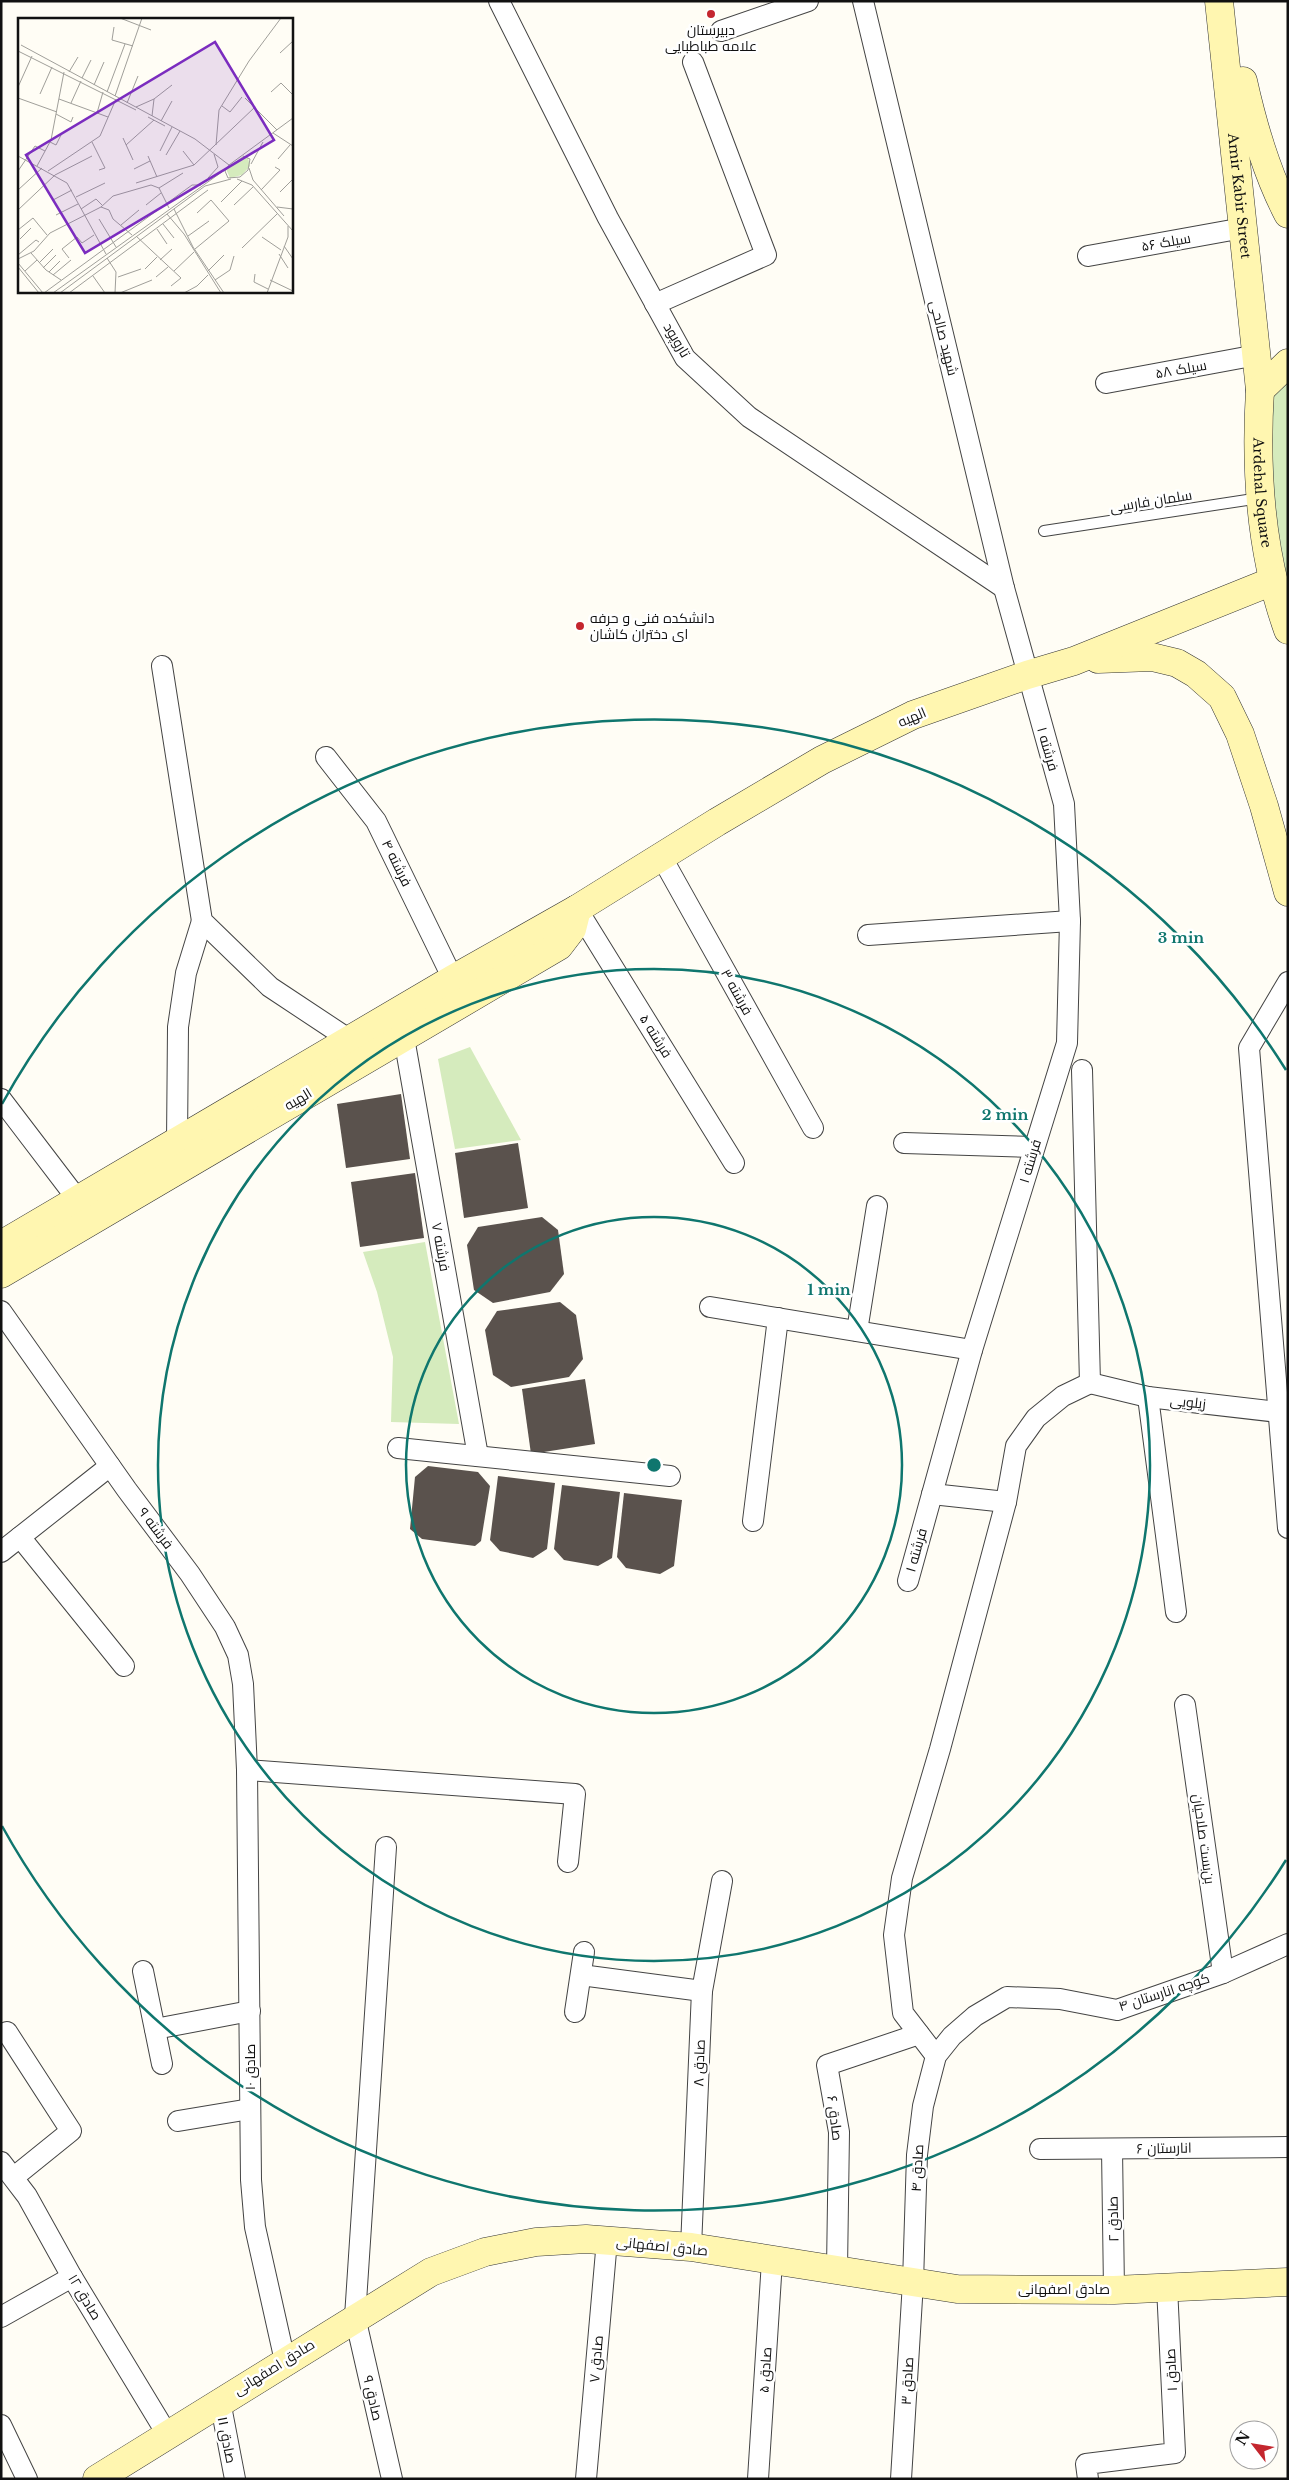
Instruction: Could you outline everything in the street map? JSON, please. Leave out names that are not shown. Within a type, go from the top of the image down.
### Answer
[{"type":"street","name":"تاروپود","points":[[499,1],[608,218],[685,358],[749,416],[1004,588]]},
{"type":"street","points":[[721,31],[808,1]]},
{"type":"street","name":"شهید صالحی","points":[[863,1],[1004,588],[1027,675]]},
{"type":"street","name":"Amir Kabir Street","points":[[1220,1],[1260,390]]},
{"type":"street","name":"Amir Kabir Street","points":[[1224,1],[1252,119],[1279,196],[1288,214]]},
{"type":"street","points":[[656,304],[766,255],[693,62]]},
{"type":"street","name":"سیلک ۵۶","points":[[1088,256],[1243,228]]},
{"type":"street","name":"سیلک ۵۸","points":[[1106,383],[1257,355]]},
{"type":"street","points":[[1260,390],[1288,363]]},
{"type":"street","name":"Ardehal Square","points":[[1260,390],[1258,452],[1262,498],[1273,581],[1288,630]]},
{"type":"street","name":"الهیه","points":[[1,1274],[113,1194],[177,1142],[453,979],[578,909],[661,856],[822,760],[913,715],[1027,675],[1074,661],[1273,581]]},
{"type":"street","points":[[1074,661],[1152,657],[1177,663],[1222,697],[1240,734],[1264,806],[1288,892]]},
{"type":"street","points":[[162,666],[202,921],[186,973],[178,1027],[177,1142]]},
{"type":"street","name":"فرشته ۱","points":[[908,1581],[972,1350],[1067,1043],[1070,921],[1064,804],[1027,675]]},
{"type":"street","name":"فرشته ۴","points":[[326,757],[376,821],[453,979]]},
{"type":"street","name":"فرشته ۳","points":[[661,856],[813,1128]]},
{"type":"street","name":"الهیه","points":[[1,1245],[78,1200],[113,1194],[404,1038],[559,946],[572,929],[578,909]]},
{"type":"street","name":"فرشته ۵","points":[[578,909],[734,1163]]},
{"type":"street","points":[[202,921],[270,987],[350,1040]]},
{"type":"street","points":[[868,935],[1070,921]]},
{"type":"street","points":[[1288,982],[1249,1048],[1283,1411],[1288,1528]]},
{"type":"street","name":"فرشته ۷","points":[[404,1038],[478,1456]]},
{"type":"street","points":[[936,2056],[903,2012],[894,1935],[902,1878],[940,1749],[1006,1502],[1016,1446],[1036,1418],[1063,1396],[1090,1383],[1082,1070]]},
{"type":"street","points":[[1,1099],[78,1200]]},
{"type":"street","points":[[904,1143],[1034,1147]]},
{"type":"street","points":[[857,1331],[877,1206]]},
{"type":"street","points":[[710,1307],[972,1350]]},
{"type":"street","name":"فرشته ۹","points":[[1,1311],[110,1466],[190,1574],[225,1627],[238,1655],[243,1684],[248,1770]]},
{"type":"street","points":[[753,1521],[778,1318]]},
{"type":"street","name":"زیلویی","points":[[1090,1383],[1148,1398],[1283,1411]]},
{"type":"street","points":[[1148,1398],[1176,1612]]},
{"type":"street","points":[[398,1448],[670,1476]]},
{"type":"street","points":[[1,1552],[110,1466]]},
{"type":"street","points":[[932,1494],[1006,1502]]},
{"type":"street","points":[[20,1537],[124,1666]]},
{"type":"street","name":"بن‌بست صلاحیان","points":[[1185,1705],[1223,1973]]},
{"type":"street","points":[[248,1770],[575,1794],[568,1862]]},
{"type":"street","name":"صادق ۱۰","points":[[248,1770],[251,2180],[255,2227],[285,2361]]},
{"type":"street","name":"صادق ۹","points":[[386,1847],[355,2317],[392,2479]]},
{"type":"street","name":"صادق ۸","points":[[691,2247],[702,1991],[722,1881]]},
{"type":"street","name":"کوچه انارستان ۴","points":[[936,2056],[952,2036],[975,2016],[1007,1997],[1060,1999],[1117,2010],[1223,1973],[1288,1944]]},
{"type":"street","points":[[576,2012],[584,1952]]},
{"type":"street","points":[[143,1971],[162,2064]]},
{"type":"street","points":[[580,1975],[702,1991]]},
{"type":"street","points":[[155,2028],[250,2011]]},
{"type":"street","points":[[6,2032],[71,2131],[8,2170]]},
{"type":"street","name":"صادق ۶","points":[[837,2269],[839,2132],[827,2065],[919,2034]]},
{"type":"street","name":"صادق ۴","points":[[913,2282],[917,2155],[923,2106],[936,2056]]},
{"type":"street","points":[[178,2121],[250,2109]]},
{"type":"street","name":"انارستان ۶","points":[[1040,2150],[1288,2147]]},
{"type":"street","name":"صادق ۲","points":[[1112,2149],[1114,2290]]},
{"type":"street","name":"صادق ۱۲","points":[[8,2170],[166,2434]]},
{"type":"street","name":"صادق اصفهانی","points":[[97,2479],[166,2434],[431,2272],[460,2259],[536,2242],[607,2240],[691,2247],[957,2289],[1114,2290],[1288,2282]]},
{"type":"street","name":"صادق ۷","points":[[586,2479],[607,2240]]},
{"type":"street","name":"صادق ۵","points":[[758,2479],[772,2261]]},
{"type":"street","points":[[1,2317],[72,2277]]},
{"type":"street","name":"صادق ۳","points":[[901,2479],[913,2282]]},
{"type":"street","name":"صادق ۱","points":[[1088,2479],[1086,2464],[1175,2453],[1167,2287]]},
{"type":"street","name":"صادق ۱۱","points":[[220,2401],[235,2479]]},
{"type":"street","points":[[1,2425],[27,2479]]},
{"type":"lane","name":"سلمان فارسی","points":[[1044,531],[1262,498]]},
{"type":"green space","points":[[1288,367],[1288,618],[1277,580],[1264,393]]},
{"type":"green space","points":[[470,1047],[521,1140],[455,1149],[438,1059]]},
{"type":"green space","points":[[425,1242],[459,1424],[391,1422],[393,1357],[377,1292],[363,1252]]},
{"type":"building","points":[[401,1094],[410,1159],[346,1168],[337,1104]]},
{"type":"building","points":[[518,1143],[528,1208],[464,1218],[455,1153]]},
{"type":"building","points":[[415,1173],[424,1238],[360,1247],[351,1182]]},
{"type":"building","points":[[542,1217],[558,1230],[564,1274],[550,1292],[493,1303],[474,1290],[467,1245],[478,1227]]},
{"type":"building","points":[[560,1302],[576,1315],[583,1359],[569,1377],[511,1387],[493,1375],[485,1330],[497,1311]]},
{"type":"building","points":[[585,1379],[595,1444],[531,1454],[522,1389]]},
{"type":"building","points":[[428,1466],[478,1472],[490,1486],[481,1541],[475,1546],[422,1539],[410,1529],[415,1477]]},
{"type":"building","points":[[498,1476],[555,1483],[547,1549],[533,1558],[500,1551],[490,1540]]},
{"type":"building","points":[[562,1485],[620,1492],[612,1558],[598,1566],[564,1560],[554,1549]]},
{"type":"building","points":[[624,1493],[682,1500],[674,1566],[660,1574],[626,1568],[617,1557]]},
{"type":"place","name":"دبیرستان علامه طباطبایی","points":[[711,14]]},
{"type":"place","name":"دانشکده فنی و حرفه ای دختران کاشان","points":[[580,626]]}]
